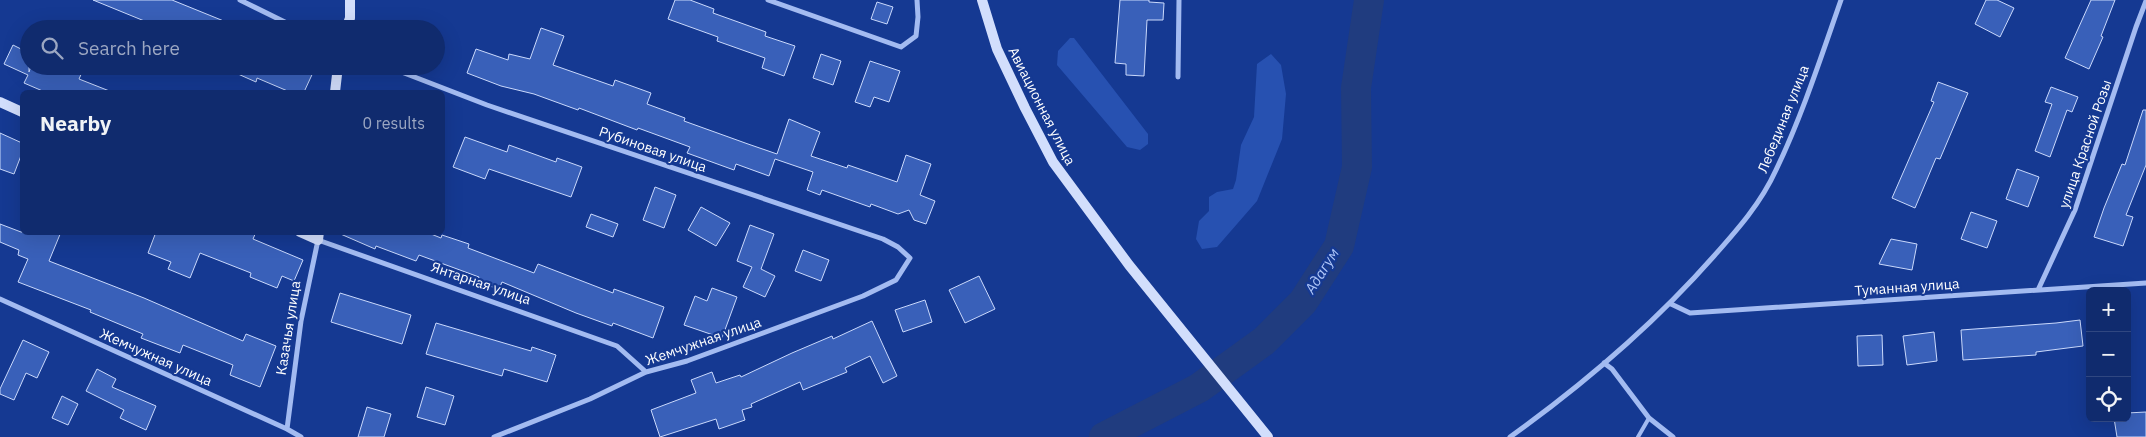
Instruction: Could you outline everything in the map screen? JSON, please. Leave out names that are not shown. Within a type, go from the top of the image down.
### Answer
[{"type":"main road","points":[[349,20],[350,0]]},
{"type":"main road","name":"Авиационная улица","points":[[982,0],[997,49],[1053,162],[1129,265],[1268,437]]},
{"type":"main road","points":[[335,90],[337,75]]},
{"type":"main road","points":[[0,102],[20,111]]},
{"type":"street","points":[[240,0],[281,20]]},
{"type":"street","points":[[768,0],[901,47],[916,36],[917,0]]},
{"type":"street","points":[[1178,77],[1179,0]]},
{"type":"street","name":"Лебединая улица","points":[[1510,437],[1557,404],[1671,304],[1750,216],[1776,171],[1814,76],[1840,0]]},
{"type":"street","name":"улица Красной Розы","points":[[2038,290],[2075,210],[2146,2]]},
{"type":"street","name":"Рубиновая улица","points":[[409,75],[487,105],[883,239],[910,258]]},
{"type":"street","name":"Янтарная улица","points":[[318,236],[618,346],[646,372]]},
{"type":"street","name":"Казачья улица","points":[[287,428],[301,321],[318,236]]},
{"type":"street","name":"Жемчужная улица","points":[[494,437],[590,399],[646,372],[687,361],[863,296],[896,280],[910,258]]},
{"type":"street","name":"Туманная улица","points":[[1671,304],[1690,312],[2146,282]]},
{"type":"street","name":"Жемчужная улица","points":[[0,299],[287,428],[301,437]]},
{"type":"street","points":[[1604,364],[1612,369],[1650,418],[1673,437]]},
{"type":"lane","points":[[1638,437],[1650,418]]},
{"type":"shaded area","points":[[1070,38],[1074,38],[1148,134],[1148,144],[1140,150],[1127,147],[1057,65],[1058,51]]},
{"type":"shaded area","points":[[1271,54],[1281,65],[1286,94],[1282,139],[1257,201],[1217,247],[1202,249],[1196,239],[1199,221],[1209,211],[1209,197],[1217,192],[1233,189],[1241,145],[1254,117],[1257,64]]},
{"type":"building","points":[[93,0],[172,0],[221,20],[142,20]]},
{"type":"building","points":[[675,0],[690,0],[714,9],[713,13],[766,32],[765,36],[795,46],[784,76],[762,68],[765,58],[717,41],[718,37],[668,19]]},
{"type":"building","points":[[1120,0],[1149,0],[1149,2],[1164,3],[1163,20],[1147,20],[1144,76],[1126,75],[1126,64],[1115,63]]},
{"type":"building","points":[[1986,0],[1997,0],[2014,8],[2000,37],[1975,24]]},
{"type":"building","points":[[2091,0],[2115,0],[2101,36],[2103,37],[2089,69],[2065,58]]},
{"type":"building","points":[[877,2],[893,7],[887,24],[871,19]]},
{"type":"building","points":[[541,28],[564,36],[553,65],[613,86],[615,80],[651,93],[647,104],[685,118],[684,121],[748,144],[777,154],[789,119],[820,132],[811,156],[847,168],[848,165],[897,182],[906,155],[931,164],[920,195],[935,201],[926,224],[914,220],[909,210],[898,214],[871,204],[870,207],[822,190],[820,195],[807,190],[813,172],[775,159],[769,176],[736,164],[734,170],[687,153],[690,147],[638,128],[637,130],[579,108],[578,110],[534,94],[501,86],[467,73],[476,49],[508,60],[509,54],[530,59]]},
{"type":"building","points":[[13,45],[20,48],[20,71],[4,64]]},
{"type":"building","points":[[821,54],[841,61],[833,85],[813,78]]},
{"type":"building","points":[[870,61],[900,71],[889,102],[874,97],[870,107],[855,102]]},
{"type":"building","points":[[28,75],[81,75],[79,79],[107,90],[40,90],[24,83]]},
{"type":"building","points":[[240,75],[312,75],[305,90],[285,90],[257,78],[256,82]]},
{"type":"building","points":[[1938,82],[1968,93],[1940,159],[1936,158],[1915,208],[1892,198],[1934,102],[1931,101]]},
{"type":"building","points":[[2051,87],[2078,97],[2072,112],[2067,110],[2050,157],[2035,151],[2052,104],[2045,102]]},
{"type":"building","points":[[2143,110],[2146,110],[2146,165],[2126,215],[2133,217],[2123,246],[2094,237],[2122,164],[2125,165]]},
{"type":"building","points":[[0,133],[20,142],[20,158],[14,174],[0,169]]},
{"type":"building","points":[[465,137],[507,152],[509,145],[556,162],[557,158],[582,167],[571,197],[489,169],[485,179],[453,167]]},
{"type":"building","points":[[2017,169],[2039,177],[2028,207],[2006,199]]},
{"type":"building","points":[[655,187],[676,195],[664,228],[643,220]]},
{"type":"building","points":[[701,207],[730,223],[716,246],[688,230]]},
{"type":"building","points":[[1971,212],[1997,221],[1987,248],[1961,239]]},
{"type":"building","points":[[591,214],[618,224],[613,237],[586,227]]},
{"type":"building","points":[[0,224],[20,232],[20,235],[60,235],[49,261],[144,298],[243,341],[246,334],[276,346],[260,387],[230,375],[233,365],[183,345],[180,353],[141,338],[143,334],[90,312],[91,310],[18,282],[28,259],[18,255],[19,250],[0,242]]},
{"type":"building","points":[[750,225],[774,234],[761,269],[775,276],[765,297],[743,287],[752,267],[737,261]]},
{"type":"building","points":[[155,235],[255,235],[253,239],[303,260],[294,281],[282,276],[277,288],[250,277],[251,273],[200,253],[190,278],[168,269],[171,262],[148,253]]},
{"type":"building","points":[[343,235],[434,235],[441,238],[442,235],[469,244],[468,248],[534,273],[538,264],[613,293],[614,289],[664,307],[653,338],[613,323],[612,326],[576,313],[502,282],[499,289],[477,282],[479,277],[419,255],[416,261],[376,246],[375,249]]},
{"type":"building","points":[[1891,239],[1917,244],[1912,270],[1879,264]]},
{"type":"building","points":[[803,250],[829,260],[821,281],[795,271]]},
{"type":"building","points":[[979,276],[995,309],[965,323],[949,290]]},
{"type":"building","points":[[712,288],[737,297],[722,338],[684,325],[695,296],[707,301]]},
{"type":"building","points":[[340,293],[411,315],[402,344],[331,322]]},
{"type":"building","points":[[925,300],[932,322],[903,332],[895,310]]},
{"type":"building","points":[[2080,320],[2083,346],[2036,352],[2036,355],[1963,360],[1961,330]]},
{"type":"building","points":[[872,321],[897,376],[883,383],[870,356],[845,368],[847,372],[803,390],[800,382],[751,404],[752,407],[742,410],[745,420],[719,429],[716,419],[660,437],[651,410],[696,393],[691,380],[712,372],[716,383],[740,375],[741,377],[792,353],[832,336],[833,339]]},
{"type":"building","points":[[436,323],[531,351],[532,347],[556,355],[547,382],[504,369],[502,376],[426,354]]},
{"type":"building","points":[[1934,332],[1937,361],[1907,365],[1903,336]]},
{"type":"building","points":[[1882,335],[1883,365],[1858,366],[1857,336]]},
{"type":"building","points":[[23,340],[49,352],[37,378],[26,373],[14,400],[0,394],[0,389]]},
{"type":"building","points":[[97,369],[116,379],[112,387],[156,406],[146,430],[120,418],[124,410],[86,391]]},
{"type":"building","points":[[426,387],[454,396],[445,425],[417,417]]},
{"type":"building","points":[[62,396],[78,404],[68,425],[52,418]]},
{"type":"building","points":[[367,407],[391,414],[384,437],[358,437]]},
{"type":"building","points":[[2146,412],[2146,437],[2117,437],[2115,422],[2131,422],[2131,413]]},
{"type":"waterway","name":"Адагум","points":[[1104,437],[1199,388],[1264,341],[1303,302],[1339,246],[1357,167],[1356,88],[1369,0]]}]
